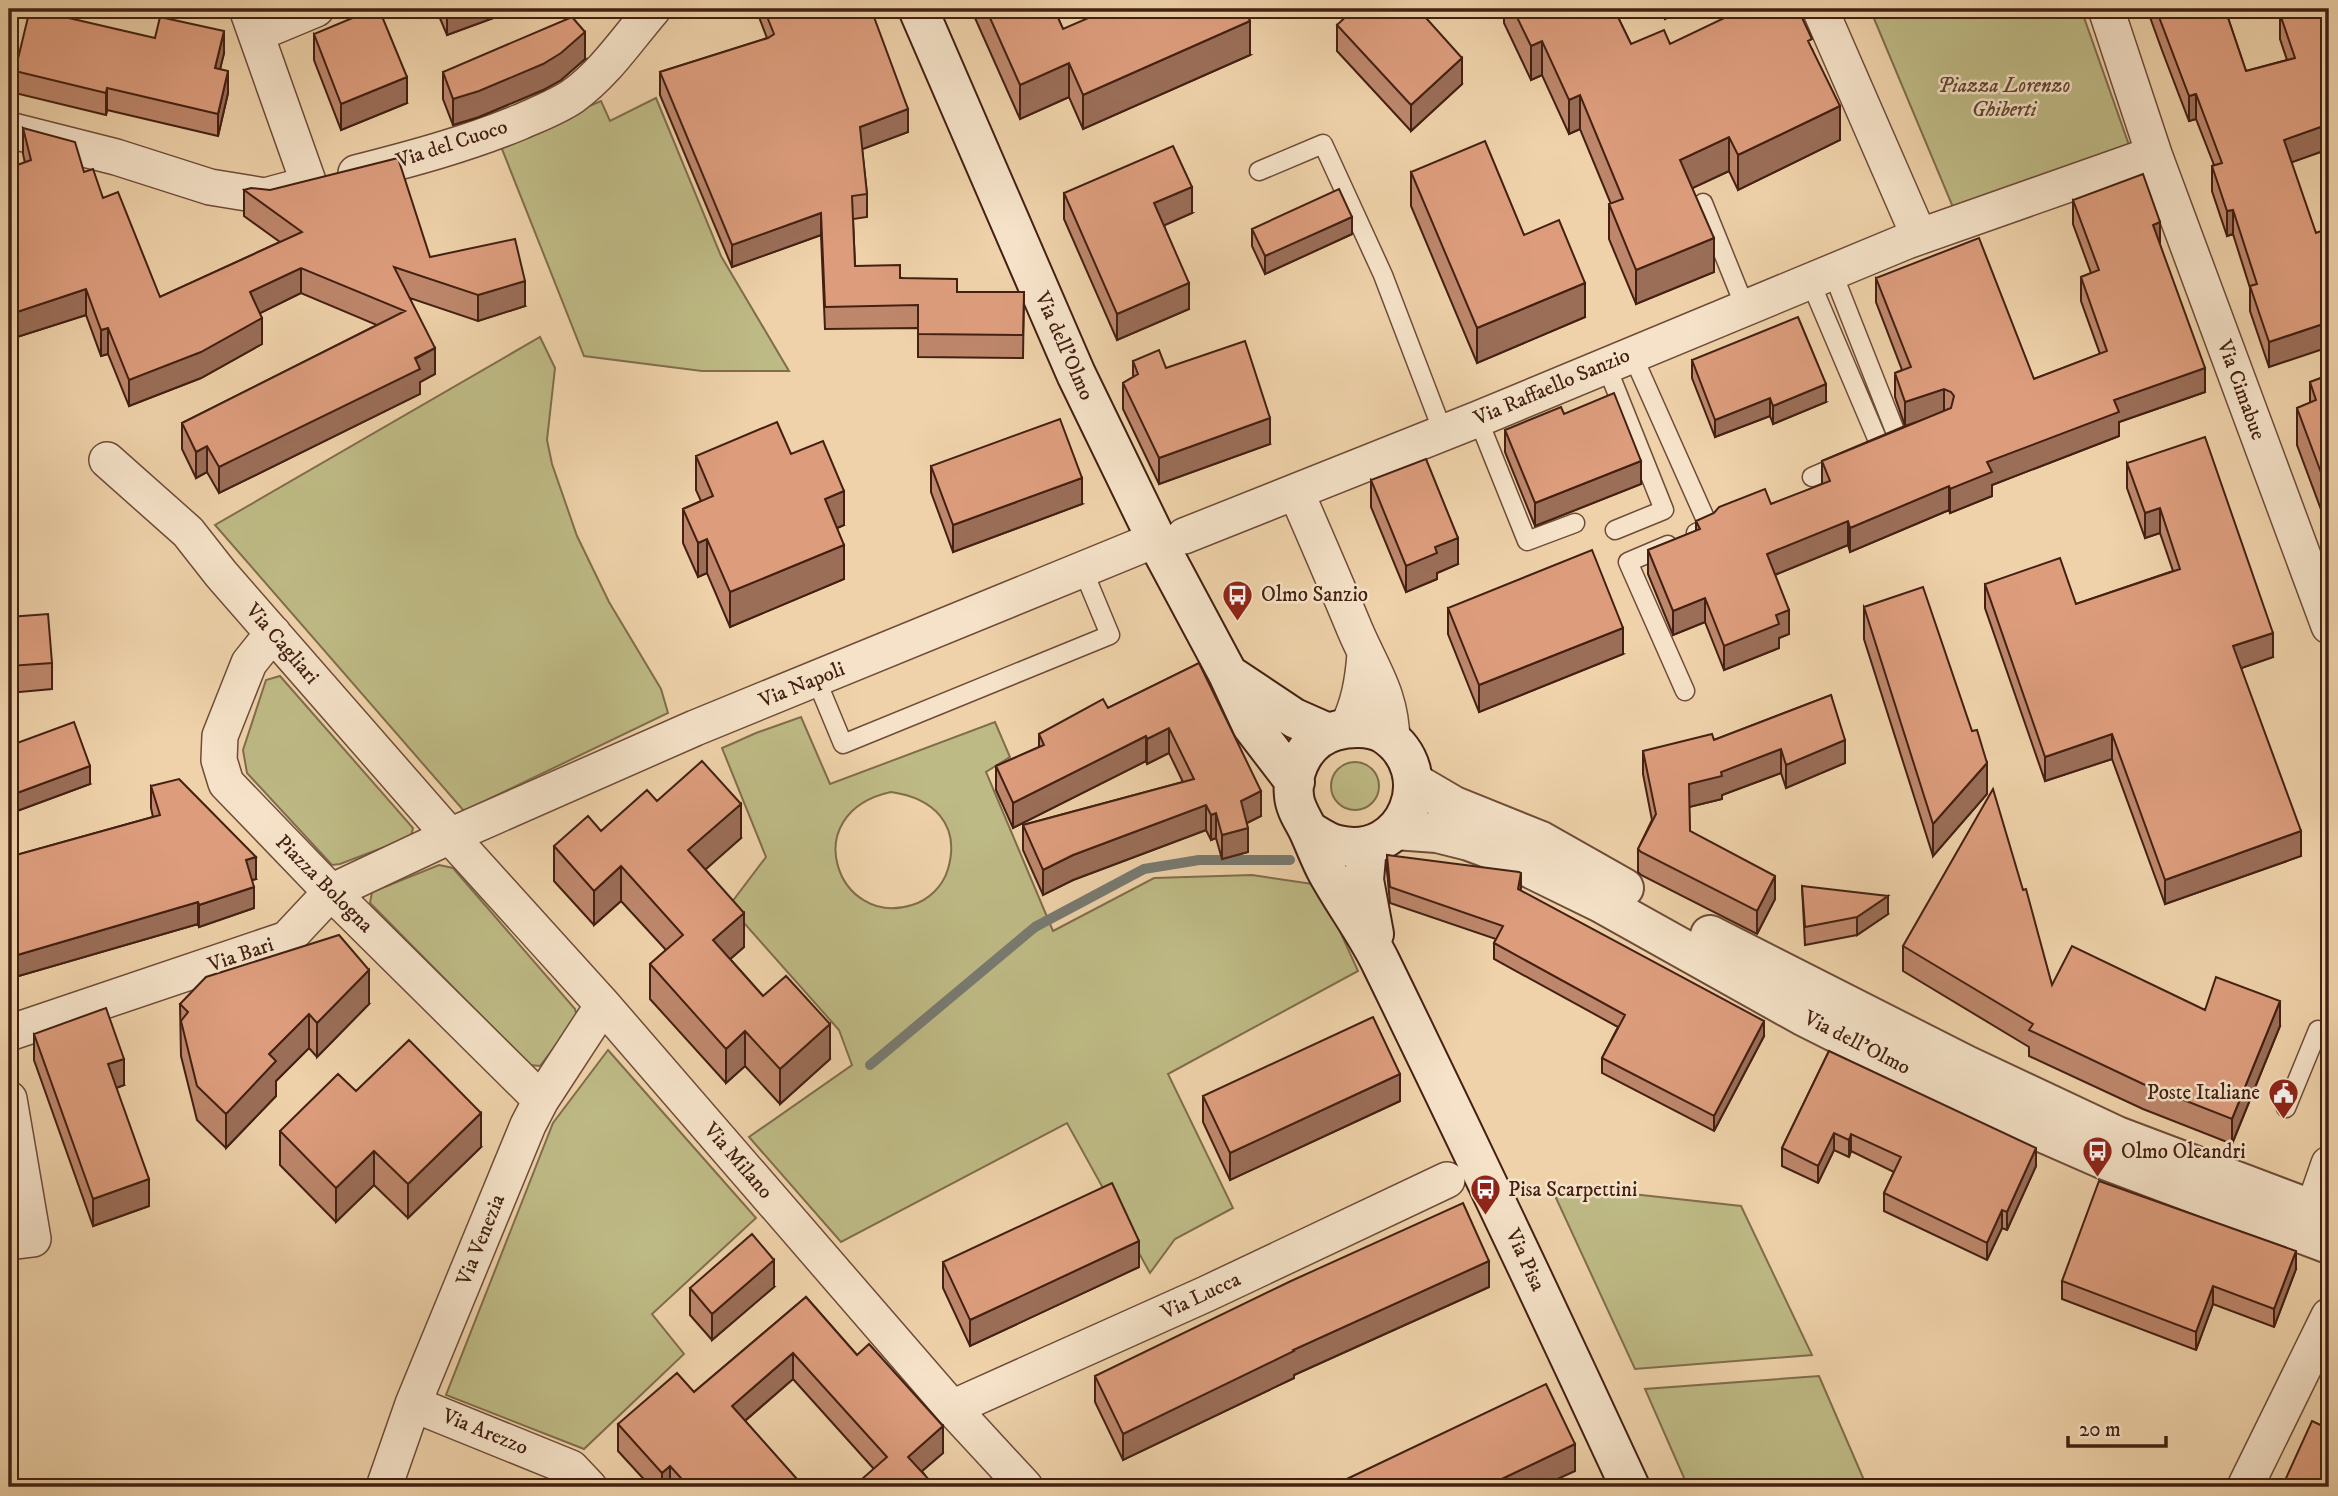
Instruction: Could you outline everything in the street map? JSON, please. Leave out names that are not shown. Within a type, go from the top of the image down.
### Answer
[{"type":"main road","name":"Via dell'Olmo","points":[[918,9],[1076,374],[1170,538],[1252,726],[1295,782],[1294,798],[1308,830],[1341,846],[1381,838],[1437,833],[1493,850],[1601,903],[1802,1016],[1986,1108],[2105,1160],[2329,1244]]},
{"type":"main road","name":"Via dell'Olmo","points":[[1228,674],[1294,718],[1337,730],[1382,733],[1392,741]]},
{"type":"main road","points":[[1295,782],[1300,760],[1306,750],[1337,730]]},
{"type":"main road","points":[[1381,838],[1410,808],[1414,795],[1410,766],[1392,741]]},
{"type":"main road","name":"Via dell'Olmo","points":[[1413,782],[1454,806],[1541,841],[1724,943],[1966,1065],[2117,1136],[2321,1213]]},
{"type":"main road","name":"Via Pisa","points":[[1308,830],[1326,871],[1380,960],[1502,1210],[1630,1487]]},
{"type":"main road","name":"Via Pisa","points":[[1380,960],[1365,897],[1364,863],[1381,838]]},
{"type":"street","points":[[309,184],[252,22],[316,9]]},
{"type":"street","name":"Via del Cuoco","points":[[9,130],[107,155],[210,187],[265,196],[409,160],[486,136],[552,108],[573,96],[600,72],[653,9]]},
{"type":"street","points":[[1820,9],[1919,236],[2154,154],[2106,9]]},
{"type":"street","name":"Via Cimabue","points":[[2154,154],[2329,626]]},
{"type":"street","name":"Via Raffaello Sanzio","points":[[1170,538],[1296,492],[1478,419],[1919,236]]},
{"type":"street","name":"Via Cagliari","points":[[107,460],[188,532],[450,835]]},
{"type":"street","points":[[1296,492],[1388,702],[1392,741]]},
{"type":"street","name":"Via Napoli","points":[[450,835],[695,728],[1083,570],[1170,538]]},
{"type":"street","name":"Piazza Bologna","points":[[273,633],[249,663],[220,736],[220,770],[226,783],[331,892],[541,1100]]},
{"type":"street","points":[[1337,730],[1355,712],[1362,689],[1365,654]]},
{"type":"street","name":"Via Bari","points":[[9,1033],[287,939],[331,892],[450,835]]},
{"type":"street","name":"Via Milano","points":[[450,835],[603,1005],[953,1408],[1025,1487]]},
{"type":"street","name":"Via Venezia","points":[[384,1487],[414,1404],[528,1125],[541,1100],[603,1005]]},
{"type":"street","points":[[9,1099],[33,1239],[9,1242]]},
{"type":"street","points":[[2321,1213],[2329,1164]]},
{"type":"street","name":"Via Lucca","points":[[953,1408],[1206,1294],[1447,1180]]},
{"type":"street","points":[[2245,1487],[2329,1316]]},
{"type":"street","name":"Via Arezzo","points":[[414,1404],[571,1468],[589,1487]]},
{"type":"lane","points":[[1259,171],[1323,144],[1382,275],[1443,432]]},
{"type":"lane","points":[[1703,203],[1745,307]]},
{"type":"lane","points":[[1821,276],[1899,441],[1921,433]]},
{"type":"lane","points":[[1812,477],[1881,448],[1821,276]]},
{"type":"lane","points":[[1615,530],[1664,510],[1619,359]]},
{"type":"lane","points":[[1619,359],[1709,527],[1628,562],[1685,691]]},
{"type":"lane","points":[[1478,419],[1527,541],[1575,523]]},
{"type":"lane","points":[[816,679],[843,744],[1097,641],[1110,635],[1083,570]]},
{"type":"lane","points":[[2286,1108],[2318,1030],[2329,1035]]},
{"type":"green space","name":"Piazza Lorenzo Ghiberti","points":[[1870,9],[2081,9],[2130,148],[1955,212]]},
{"type":"green space","points":[[656,98],[721,256],[789,371],[702,371],[584,356],[500,144],[601,101],[610,121]]},
{"type":"green space","points":[[540,337],[555,368],[547,440],[552,464],[577,536],[609,602],[661,689],[668,713],[464,811],[215,525]]},
{"type":"green space","points":[[280,676],[413,828],[411,837],[332,865],[247,773],[243,750],[266,680]]},
{"type":"green space","points":[[801,717],[830,784],[995,722],[1010,757],[986,772],[1053,931],[1154,878],[1252,875],[1319,885],[1358,971],[1168,1074],[1233,1208],[1175,1239],[1150,1273],[1067,1123],[841,1242],[749,1137],[852,1065],[839,1030],[729,906],[766,857],[722,748]],"holes":[[[891,792],[906,795],[931,807],[940,816],[947,826],[951,853],[946,875],[930,896],[912,905],[886,908],[864,900],[848,885],[838,865],[836,843],[843,822],[861,804]]]},
{"type":"green space","points":[[1355,762],[1372,769],[1379,786],[1372,803],[1355,810],[1338,803],[1331,786],[1338,769]]},
{"type":"green space","points":[[439,865],[453,868],[575,1009],[577,1017],[540,1066],[530,1065],[370,903],[372,892]]},
{"type":"green space","points":[[608,1050],[756,1218],[652,1314],[684,1354],[584,1449],[446,1395],[553,1123]]},
{"type":"green space","points":[[1550,1185],[1741,1206],[1812,1355],[1635,1369]]},
{"type":"green space","points":[[1819,1376],[1867,1487],[1688,1487],[1645,1389]]},
{"type":"building","points":[[30,9],[155,38],[160,17],[224,31],[215,68],[228,71],[218,114],[107,88],[106,93],[15,71]]},
{"type":"building","points":[[379,9],[407,77],[341,104],[314,34]]},
{"type":"building","points":[[764,9],[871,9],[908,109],[860,127],[867,194],[852,196],[855,266],[900,265],[900,278],[957,279],[957,292],[1024,292],[1023,335],[918,334],[918,305],[825,307],[821,213],[732,245],[660,72],[768,38],[774,34]]},
{"type":"building","points":[[986,9],[1054,9],[1063,29],[1109,9],[1245,9],[1250,21],[1083,95],[1069,63],[1020,85]]},
{"type":"building","points":[[1354,9],[1418,9],[1462,58],[1411,105],[1337,25]]},
{"type":"building","points":[[1513,9],[1614,9],[1631,44],[1664,30],[1670,44],[1743,9],[1798,9],[1812,39],[1808,41],[1840,106],[1738,155],[1729,137],[1680,160],[1714,238],[1636,270],[1609,204],[1623,199],[1580,95],[1569,100],[1542,41],[1531,46]]},
{"type":"building","points":[[2156,9],[2225,9],[2246,71],[2295,58],[2280,14],[2296,9],[2329,9],[2329,124],[2284,140],[2316,233],[2329,228],[2329,322],[2269,342],[2250,286],[2257,284],[2233,210],[2227,211],[2212,166],[2222,163],[2196,94],[2189,96]]},
{"type":"building","points":[[572,17],[585,32],[561,53],[543,64],[453,99],[443,72]]},
{"type":"building","points":[[23,128],[75,142],[84,172],[93,169],[103,198],[118,192],[160,297],[302,232],[244,190],[270,190],[398,158],[430,257],[515,239],[525,281],[478,295],[394,267],[435,348],[415,358],[420,369],[219,467],[207,446],[196,452],[182,423],[405,311],[301,268],[250,292],[262,318],[201,352],[129,380],[108,328],[101,330],[86,289],[14,313],[9,297],[9,168],[31,160]]},
{"type":"building","points":[[1485,141],[1524,235],[1559,220],[1585,283],[1477,328],[1411,172]]},
{"type":"building","points":[[1173,146],[1192,187],[1154,203],[1189,283],[1117,314],[1064,193]]},
{"type":"building","points":[[2143,174],[2160,222],[2153,225],[2205,368],[2114,400],[2119,412],[1987,462],[1992,472],[1950,489],[1949,486],[1850,528],[1848,521],[1767,554],[1789,610],[1776,615],[1779,624],[1724,646],[1705,598],[1673,611],[1648,550],[1700,529],[1696,521],[1714,513],[1719,507],[1765,489],[1771,504],[1830,481],[1822,461],[1951,408],[1954,396],[1944,389],[1905,402],[1895,373],[1911,367],[1876,278],[1979,238],[2034,379],[2107,351],[2081,277],[2099,270],[2073,200]]},
{"type":"building","points":[[1339,189],[1352,217],[1265,256],[1252,229]]},
{"type":"building","points":[[1798,317],[1826,384],[1773,406],[1770,398],[1715,420],[1692,360]]},
{"type":"building","points":[[1245,341],[1270,418],[1159,458],[1123,383],[1138,374],[1133,361],[1159,350],[1166,368]]},
{"type":"building","points":[[2329,375],[2329,494],[2297,408],[2316,400],[2310,382]]},
{"type":"building","points":[[1614,393],[1641,461],[1535,503],[1505,430],[1561,407],[1564,414]]},
{"type":"building","points":[[1060,419],[1082,478],[953,525],[931,466]]},
{"type":"building","points":[[777,422],[791,454],[823,441],[844,491],[825,499],[844,545],[730,592],[707,539],[698,543],[683,509],[713,496],[696,456]]},
{"type":"building","points":[[2205,437],[2273,633],[2233,646],[2301,831],[2165,880],[2112,734],[2045,757],[1985,584],[2060,558],[2076,604],[2180,569],[2160,508],[2145,513],[2127,463]]},
{"type":"building","points":[[1426,459],[1458,538],[1435,547],[1437,553],[1406,566],[1371,480]]},
{"type":"building","points":[[1592,550],[1623,628],[1479,685],[1448,608]]},
{"type":"building","points":[[1923,587],[1972,731],[1977,730],[1987,763],[1933,824],[1864,607]]},
{"type":"building","points":[[48,614],[52,663],[9,666],[9,617]]},
{"type":"building","points":[[1199,663],[1261,791],[1241,801],[1248,828],[1222,835],[1216,813],[1211,815],[1206,805],[1073,855],[1043,870],[1023,825],[1194,779],[1169,728],[1147,739],[1146,736],[1013,803],[996,766],[1044,745],[1039,734],[1103,699],[1108,708]]},
{"type":"building","points":[[1831,695],[1845,740],[1786,765],[1781,749],[1721,772],[1722,776],[1689,784],[1690,831],[1775,876],[1757,911],[1638,849],[1656,814],[1643,751],[1712,734],[1714,740]]},
{"type":"building","points":[[74,722],[90,766],[17,793],[9,771],[9,746]]},
{"type":"building","points":[[702,761],[741,804],[688,850],[744,913],[713,940],[763,996],[786,976],[830,1024],[780,1069],[745,1031],[726,1049],[650,964],[683,935],[621,866],[594,891],[554,846],[588,816],[601,831],[647,790],[657,801]]},
{"type":"building","points":[[179,779],[256,857],[246,860],[254,887],[199,905],[198,902],[14,956],[15,960],[9,961],[9,857],[160,815],[151,786]]},
{"type":"building","points":[[1993,789],[2023,890],[2026,889],[2052,985],[2072,946],[2205,1010],[2216,977],[2280,1001],[2232,1119],[2143,1084],[2029,1030],[2033,1024],[1903,946]]},
{"type":"building","points":[[1387,855],[1519,872],[1518,889],[1764,1021],[1714,1116],[1602,1058],[1625,1015],[1494,943],[1503,926],[1390,887]]},
{"type":"building","points":[[1802,886],[1888,896],[1857,917],[1805,927]]},
{"type":"building","points":[[339,935],[369,970],[317,1023],[309,1014],[269,1054],[276,1061],[226,1114],[197,1086],[181,1021],[188,1012],[180,1004],[206,977]]},
{"type":"building","points":[[106,1008],[124,1059],[108,1064],[149,1179],[93,1199],[34,1034]]},
{"type":"building","points":[[1373,1017],[1400,1074],[1230,1153],[1203,1096]]},
{"type":"building","points":[[409,1040],[481,1113],[408,1184],[374,1151],[336,1188],[280,1131],[338,1074],[356,1091]]},
{"type":"building","points":[[1829,1051],[2036,1148],[2007,1212],[2002,1210],[1987,1243],[1884,1193],[1901,1157],[1851,1134],[1849,1140],[1834,1133],[1818,1166],[1782,1148]]},
{"type":"building","points":[[2099,1181],[2296,1251],[2274,1309],[2213,1286],[2196,1332],[2062,1281]]},
{"type":"building","points":[[1112,1183],[1139,1241],[970,1320],[943,1262]]},
{"type":"building","points":[[1463,1203],[1489,1261],[1293,1350],[1123,1434],[1095,1376],[1291,1281]]},
{"type":"building","points":[[752,1234],[774,1260],[712,1314],[690,1288]]},
{"type":"building","points":[[806,1297],[857,1355],[869,1344],[943,1426],[908,1457],[933,1484],[929,1487],[853,1487],[887,1457],[793,1353],[732,1406],[804,1487],[689,1487],[670,1466],[662,1473],[618,1424],[677,1373],[694,1392]]},
{"type":"building","points":[[1546,1384],[1575,1444],[1485,1487],[1330,1487]]},
{"type":"building","points":[[2312,1421],[2329,1429],[2329,1487],[2282,1487]]},
{"type":"waterway","points":[[870,1065],[1035,927],[1144,869],[1199,860],[1290,860]]},
{"type":"place","name":"Olmo Sanzio","points":[[1238,622]]},
{"type":"place","name":"Poste Italiane","points":[[2283,1120]]},
{"type":"place","name":"Olmo Oleandri","points":[[2098,1179]]},
{"type":"place","name":"Pisa Scarpettini","points":[[1485,1217]]}]
